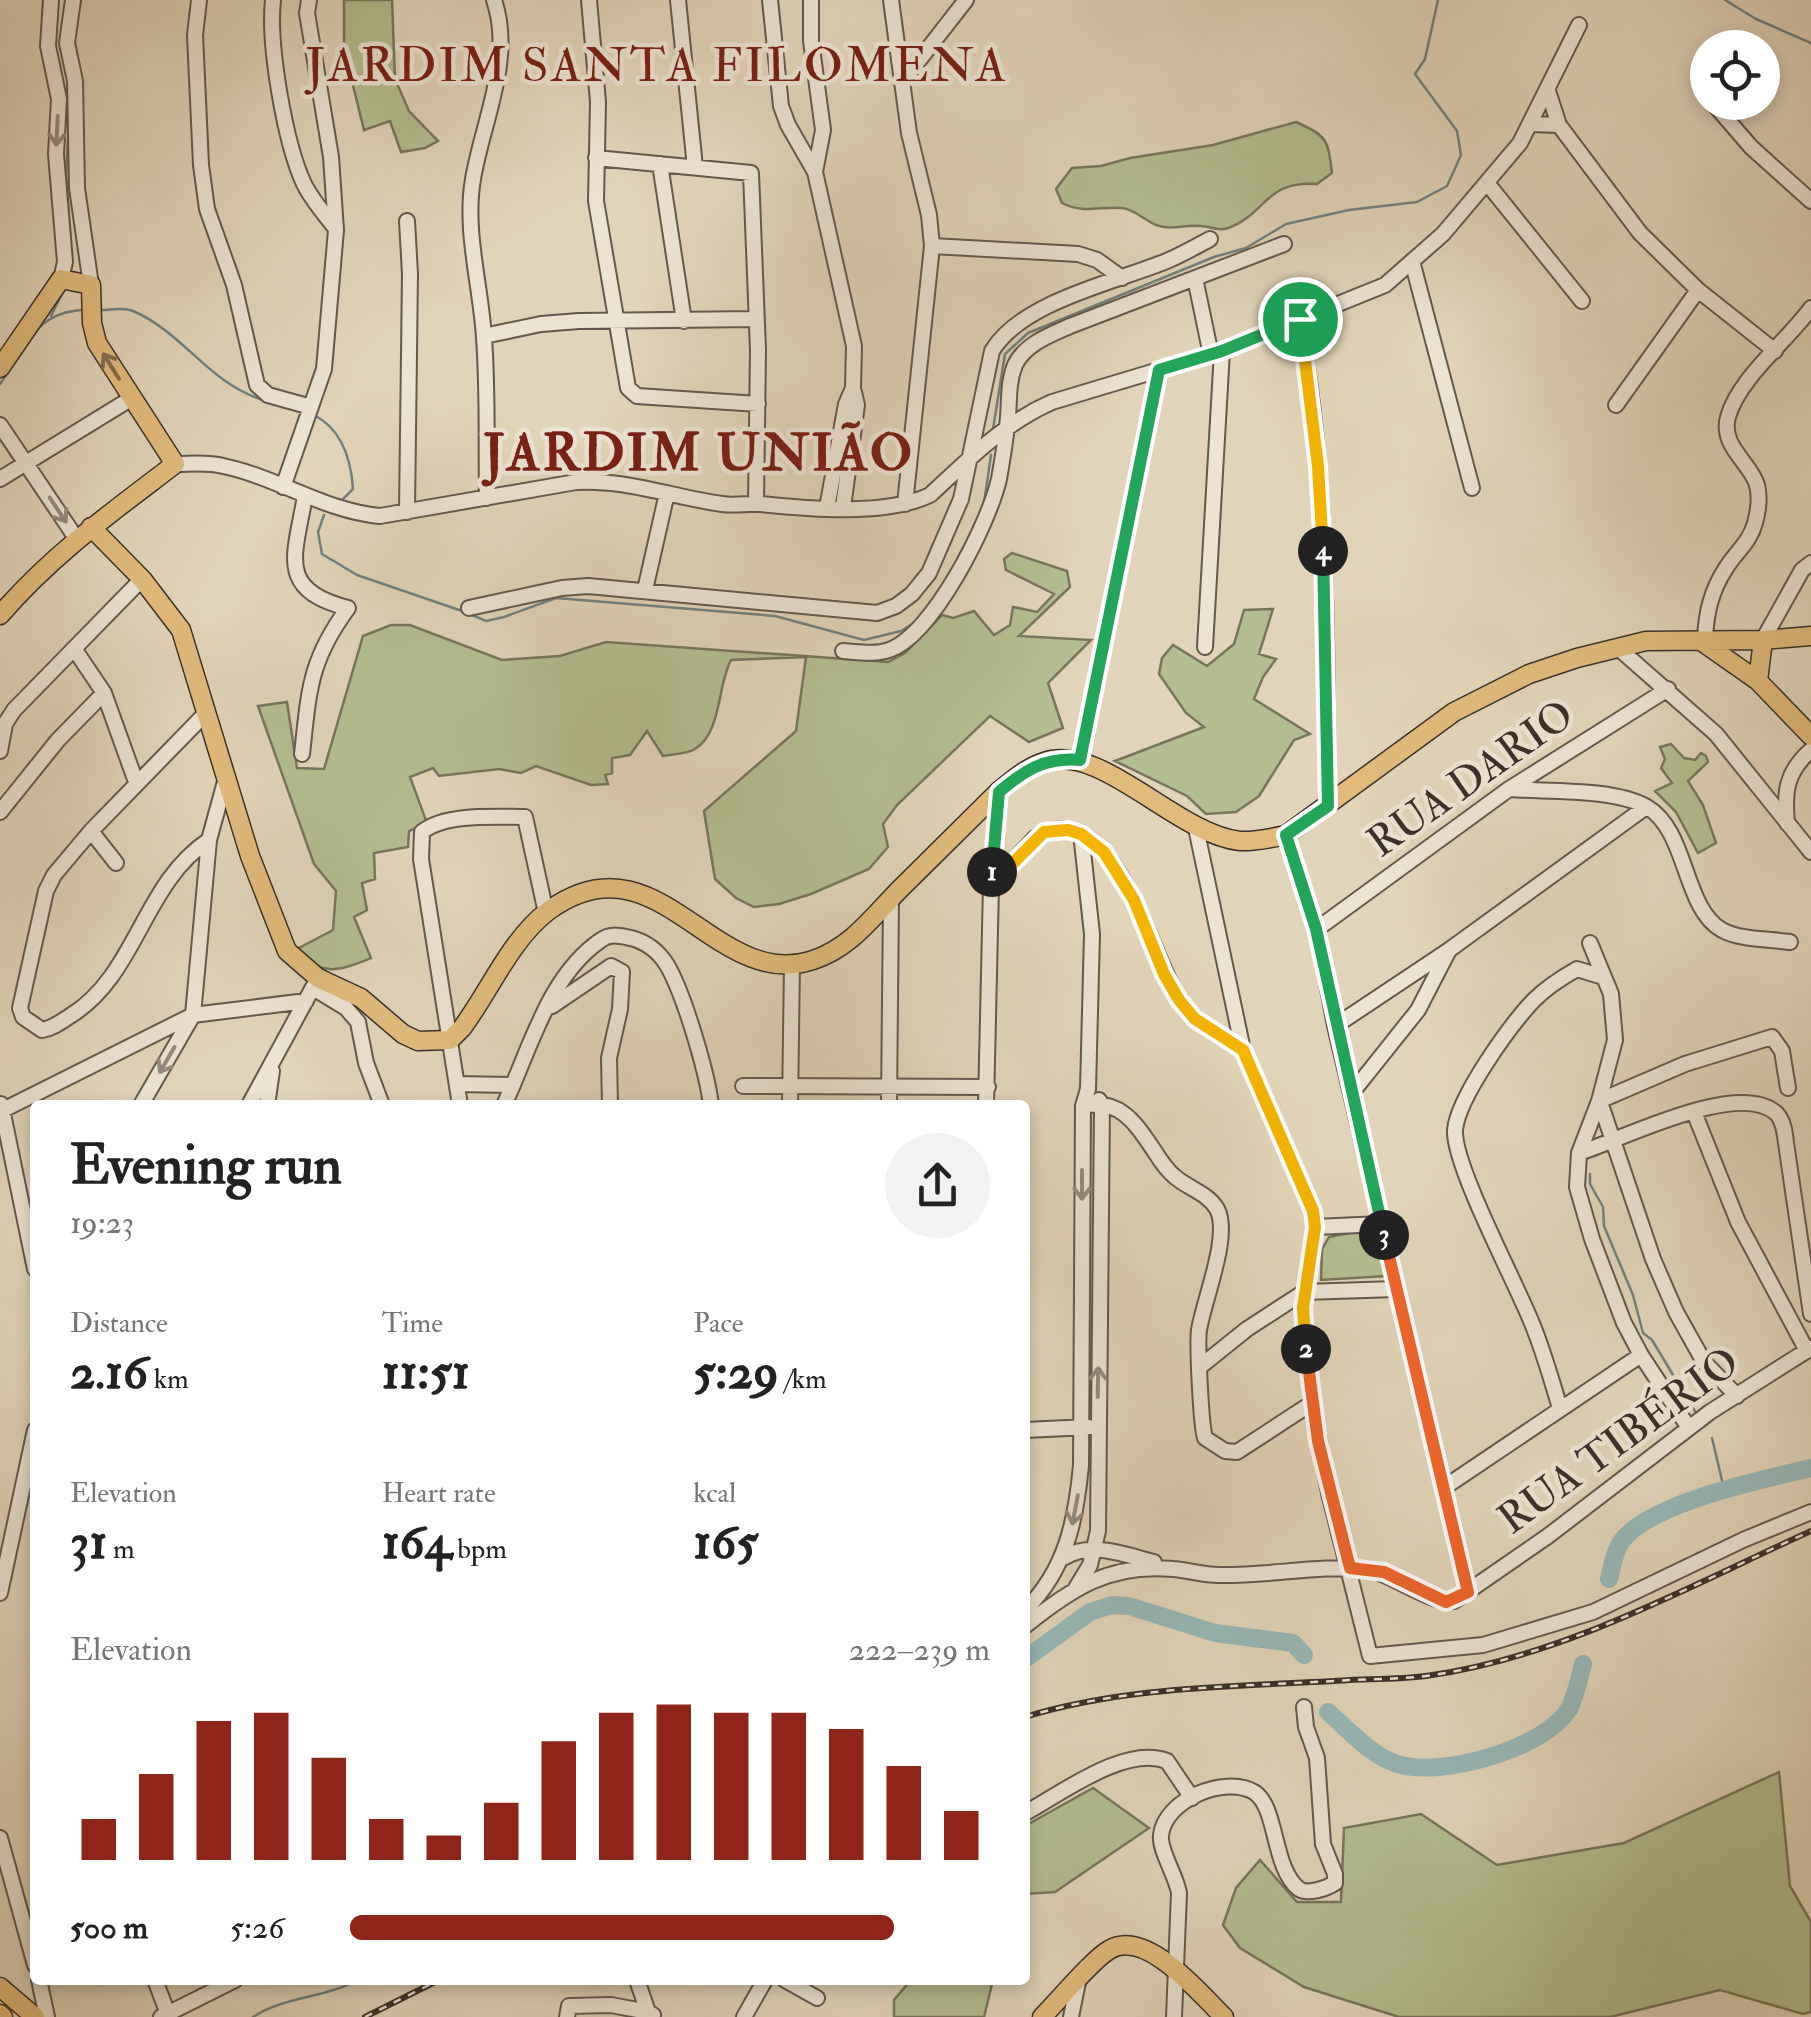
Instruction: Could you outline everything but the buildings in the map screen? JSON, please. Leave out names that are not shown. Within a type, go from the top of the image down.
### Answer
[{"type":"main road","points":[[0,368],[63,279],[90,298],[97,343],[175,464],[83,533],[36,575],[0,615]]},
{"type":"main road","points":[[83,533],[142,580],[182,630],[205,714],[280,938],[312,989],[362,998],[403,1034],[418,1040],[450,1040],[546,913],[586,890],[626,888],[661,902],[738,950],[762,961],[792,965],[829,954],[852,939],[999,792],[1046,760],[1080,760],[1196,828],[1240,841],[1286,835],[1454,712],[1528,674],[1618,647],[1668,638],[1763,640],[1811,636]]},
{"type":"main road","points":[[1703,640],[1758,680],[1811,736]]},
{"type":"main road","points":[[1758,680],[1763,640]]},
{"type":"main road","points":[[1042,2017],[1105,1952],[1119,1946],[1141,1950],[1174,1966],[1224,2017]]},
{"type":"main road","points":[[0,1988],[28,2012]]},
{"type":"street","points":[[51,0],[48,46],[66,82],[59,106],[56,154],[63,279]]},
{"type":"street","points":[[72,0],[66,82],[90,298]]},
{"type":"street","points":[[199,0],[195,35],[206,209],[234,285],[257,385],[268,395],[311,407]]},
{"type":"street","points":[[273,0],[274,65],[296,158],[307,190],[336,230]]},
{"type":"street","points":[[283,487],[324,369],[336,230],[331,158],[307,13],[309,0]]},
{"type":"street","points":[[488,498],[484,336],[473,240],[472,184],[501,58],[500,18],[494,0]]},
{"type":"street","points":[[589,0],[598,102],[596,200],[628,388],[637,396],[758,404]]},
{"type":"street","points":[[678,0],[695,167]]},
{"type":"street","points":[[770,0],[781,106],[815,172],[854,346],[853,388],[846,404],[835,508]]},
{"type":"street","points":[[811,0],[811,41],[823,130],[815,172]]},
{"type":"street","points":[[891,0],[909,132],[929,215],[932,246],[906,504]]},
{"type":"street","points":[[902,82],[966,0]]},
{"type":"street","points":[[175,464],[224,466],[362,514],[407,512],[604,480],[726,505],[835,508],[906,504],[930,494],[1007,425],[1052,402],[1216,353],[1385,285],[1443,234],[1520,143],[1579,25]]},
{"type":"street","points":[[1548,90],[1559,125],[1640,233],[1698,290],[1776,351]]},
{"type":"street","points":[[1728,120],[1811,201]]},
{"type":"street","points":[[1530,124],[1559,125]]},
{"type":"street","points":[[596,158],[750,173],[757,319],[756,504]]},
{"type":"street","points":[[660,164],[684,321]]},
{"type":"street","points":[[1487,183],[1582,301]]},
{"type":"street","points":[[407,221],[407,512]]},
{"type":"street","points":[[469,608],[588,586],[876,613],[896,606],[929,573],[961,499],[992,350],[998,341],[1043,309],[1170,260],[1210,238]]},
{"type":"street","points":[[843,650],[888,651],[904,642],[926,621],[966,560],[998,482],[1010,387],[1023,353],[1070,326],[1284,244]]},
{"type":"street","points":[[932,246],[1078,254],[1097,260],[1122,278]]},
{"type":"street","points":[[1412,261],[1472,488]]},
{"type":"street","points":[[1194,278],[1216,353],[1206,647]]},
{"type":"street","points":[[1616,405],[1698,290]]},
{"type":"street","points":[[1703,640],[1712,594],[1726,567],[1747,543],[1758,505],[1756,484],[1730,444],[1727,420],[1739,393],[1811,308]]},
{"type":"street","points":[[484,336],[541,324],[757,319]]},
{"type":"street","points":[[1300,319],[1318,466],[1325,576],[1328,806]]},
{"type":"street","points":[[1080,760],[1159,370]]},
{"type":"street","points":[[0,479],[132,398]]},
{"type":"street","points":[[0,426],[83,533]]},
{"type":"street","points":[[645,590],[667,494]]},
{"type":"street","points":[[930,494],[961,499]]},
{"type":"street","points":[[302,754],[312,672],[324,642],[348,608],[319,601],[298,578],[295,558],[304,496]]},
{"type":"street","points":[[1763,640],[1794,582],[1811,563]]},
{"type":"street","points":[[0,751],[8,717],[142,580]]},
{"type":"street","points":[[1618,647],[1716,734],[1811,852]]},
{"type":"street","points":[[74,650],[104,693],[136,782]]},
{"type":"street","name":"RUA DARIO","points":[[1316,929],[1508,789],[1668,689]]},
{"type":"street","points":[[0,812],[58,740],[104,693]]},
{"type":"street","points":[[205,714],[136,782],[54,875],[46,891],[20,1008],[22,1017],[42,1030],[88,1005],[119,967],[172,873],[209,840]]},
{"type":"street","points":[[1787,824],[1784,794],[1789,777],[1811,750]]},
{"type":"street","points":[[143,1100],[193,1015],[209,840],[226,778]]},
{"type":"street","points":[[1508,789],[1606,796],[1646,807],[1664,825],[1712,921],[1730,932],[1790,942]]},
{"type":"street","points":[[987,1100],[991,885],[999,792]]},
{"type":"street","points":[[1335,1026],[1449,950],[1646,807]]},
{"type":"street","points":[[459,1100],[421,859],[422,832],[430,826],[476,817],[526,817],[546,913]]},
{"type":"street","points":[[1196,828],[1243,1050],[1313,1211],[1315,1227],[1304,1292],[1312,1403],[1329,1493],[1370,1656],[1500,1641],[1593,1612],[1811,1512]]},
{"type":"street","points":[[991,885],[1039,835],[1064,830],[1081,834],[1104,852],[1124,881],[1179,1000],[1195,1019],[1243,1050]]},
{"type":"street","points":[[91,831],[116,863]]},
{"type":"street","points":[[1070,1593],[1095,1549],[1100,1483],[1090,1427],[1082,1271],[1083,1106],[1088,1089],[1092,934],[1081,834]]},
{"type":"street","points":[[1286,835],[1316,929],[1335,1026],[1468,1592]]},
{"type":"street","points":[[889,1100],[891,898]]},
{"type":"street","points":[[506,1100],[547,1010],[570,971],[604,938],[614,935],[641,941],[668,966],[692,1030],[710,1100]]},
{"type":"street","points":[[1560,1408],[1533,1324],[1460,1161],[1455,1131],[1467,1096],[1513,1025],[1553,984],[1577,969],[1590,943],[1612,994],[1615,1040],[1600,1101],[1579,1154],[1577,1187],[1624,1323],[1689,1428]]},
{"type":"street","points":[[1352,1094],[1418,1010],[1449,950]]},
{"type":"street","points":[[790,1100],[792,965]]},
{"type":"street","points":[[547,1010],[611,966],[622,972],[620,1009],[609,1058],[610,1100]]},
{"type":"street","points":[[1577,969],[1603,978]]},
{"type":"street","points":[[252,1100],[312,989]]},
{"type":"street","points":[[30,1244],[2,1106],[193,1015],[312,989],[346,1008],[358,1022],[366,1063],[380,1100]]},
{"type":"street","points":[[1600,1101],[1684,1064],[1772,1037],[1782,1051],[1788,1088]]},
{"type":"street","points":[[268,1100],[275,1054]]},
{"type":"street","points":[[457,1084],[513,1086]]},
{"type":"street","points":[[743,1086],[988,1087]]},
{"type":"street","points":[[1030,1604],[1064,1557],[1090,1427],[1100,1273],[1102,1105],[1088,1089]]},
{"type":"street","points":[[1600,1101],[1657,1271],[1688,1337],[1704,1362],[1737,1396]]},
{"type":"street","points":[[1579,1154],[1712,1105],[1749,1103],[1776,1114],[1783,1126],[1811,1314]]},
{"type":"street","points":[[1083,1106],[1122,1110],[1168,1170],[1211,1201],[1218,1211],[1222,1224],[1199,1330],[1203,1431],[1210,1443],[1225,1452],[1242,1450],[1312,1403]]},
{"type":"street","points":[[1694,1112],[1738,1222],[1809,1350]]},
{"type":"street","points":[[1621,1168],[1625,1146],[1634,1134]]},
{"type":"street","points":[[1315,1227],[1381,1224]]},
{"type":"street","points":[[1082,1271],[1100,1273]]},
{"type":"street","points":[[1201,1366],[1247,1329],[1304,1292],[1396,1288]]},
{"type":"street","name":"RUA TIBÉRIO","points":[[1350,1568],[1384,1572],[1442,1600],[1454,1601],[1548,1536],[1689,1428],[1809,1350]]},
{"type":"street","points":[[1445,1487],[1641,1356]]},
{"type":"street","points":[[1030,1430],[1090,1427]]},
{"type":"street","points":[[0,1593],[30,1452]]},
{"type":"street","points":[[1064,1557],[1074,1551],[1095,1549],[1217,1576],[1350,1568]]},
{"type":"street","points":[[1030,1622],[1102,1575],[1130,1568],[1174,1569]]},
{"type":"street","points":[[1052,1577],[1055,1592],[1070,1593]]},
{"type":"street","points":[[1174,2017],[1179,1892],[1176,1875],[1161,1843],[1161,1832],[1171,1814],[1192,1798],[1220,1786],[1252,1792],[1262,1801],[1281,1859],[1297,1886],[1306,1892],[1333,1886],[1335,1874],[1323,1844],[1317,1758],[1306,1727],[1304,1707]]},
{"type":"street","points":[[1030,1810],[1119,1762],[1141,1756],[1167,1761],[1192,1798]]},
{"type":"street","points":[[0,1838],[30,1947]]},
{"type":"street","points":[[1071,2017],[1078,1982]]},
{"type":"street","points":[[156,1985],[165,2016],[224,1985]]},
{"type":"street","points":[[640,1985],[652,2014]]},
{"type":"street","points":[[744,2017],[762,1985]]},
{"type":"street","points":[[795,1985],[817,1998]]},
{"type":"street","points":[[28,2012],[41,1986]]},
{"type":"street","points":[[41,1986],[46,2017]]},
{"type":"street","points":[[568,2017],[569,2006],[594,2004],[652,2014]]},
{"type":"green space","points":[[344,0],[392,0],[395,79],[409,111],[438,141],[425,148],[401,152],[390,121],[364,130],[344,49]]},
{"type":"green space","points":[[1296,122],[1324,140],[1332,173],[1317,184],[1300,184],[1277,192],[1227,228],[1162,227],[1126,209],[1077,208],[1062,203],[1056,189],[1072,168],[1213,145]]},
{"type":"green space","points":[[1012,553],[1067,571],[1070,587],[1019,636],[1091,640],[1048,683],[1063,728],[1029,742],[990,716],[897,805],[883,824],[888,847],[869,869],[811,894],[754,907],[736,898],[715,879],[704,811],[796,731],[806,657],[731,660],[715,720],[704,741],[692,751],[663,756],[647,731],[630,755],[612,758],[612,773],[605,775],[608,784],[591,785],[536,766],[521,773],[499,769],[439,776],[433,768],[410,777],[427,823],[409,831],[408,847],[374,853],[375,879],[362,883],[367,910],[354,917],[371,958],[341,968],[323,968],[314,965],[299,948],[333,930],[336,891],[314,864],[258,706],[287,702],[297,768],[324,769],[363,636],[391,625],[410,625],[502,660],[560,656],[606,642],[888,662],[905,653],[942,615],[953,618],[974,611],[994,635],[1010,625],[1013,607],[1037,612],[1054,594],[1006,570],[1004,559]]},
{"type":"green space","points":[[1273,609],[1259,654],[1276,659],[1254,699],[1310,734],[1294,740],[1259,796],[1236,812],[1206,814],[1187,796],[1115,761],[1204,727],[1186,713],[1159,674],[1162,658],[1173,645],[1207,666],[1234,644],[1244,610]]},
{"type":"green space","points":[[1671,744],[1684,758],[1695,760],[1701,753],[1708,762],[1688,781],[1703,805],[1716,843],[1698,853],[1676,812],[1655,791],[1672,783],[1661,768],[1665,759],[1660,747]]},
{"type":"green space","points":[[1369,1229],[1379,1233],[1386,1276],[1321,1280],[1322,1249],[1329,1237]]},
{"type":"green space","points":[[1779,1772],[1790,1886],[1811,1922],[1811,2012],[1803,2014],[1720,1990],[1610,2017],[1399,2017],[1304,1987],[1240,1948],[1223,1925],[1236,1888],[1260,1860],[1297,1902],[1341,1902],[1344,1828],[1421,1814],[1497,1865],[1624,1843]]},
{"type":"green space","points":[[1093,1788],[1149,1828],[1055,1892],[1030,1894],[1030,1823]]},
{"type":"green space","points":[[907,1985],[992,1985],[984,2017],[894,2017],[894,2000]]},
{"type":"waterway","points":[[993,429],[1005,354],[1028,333],[1214,257],[1246,248],[1286,224],[1349,210],[1417,202],[1447,186],[1461,155],[1457,131],[1415,74],[1425,59],[1438,0]]},
{"type":"waterway","points":[[1725,0],[1756,19],[1811,43]]},
{"type":"waterway","points":[[69,123],[66,174],[71,250]]},
{"type":"waterway","points":[[51,316],[63,292]]},
{"type":"waterway","points":[[0,384],[42,325],[53,317],[83,310]]},
{"type":"waterway","points":[[101,310],[129,310],[151,320],[227,382],[263,400]]},
{"type":"waterway","points":[[314,415],[338,436],[347,456],[353,489],[343,499]]},
{"type":"waterway","points":[[984,503],[991,455]]},
{"type":"waterway","points":[[324,515],[318,532],[322,554],[357,575],[465,612]]},
{"type":"waterway","points":[[472,615],[486,621],[556,598],[775,616],[864,640],[901,631],[912,624]]},
{"type":"waterway","points":[[1590,1174],[1590,1184],[1603,1207],[1604,1226],[1633,1295],[1643,1333],[1652,1340],[1696,1413]]},
{"type":"waterway","points":[[1712,1438],[1724,1489]]},
{"type":"waterway","points":[[1609,1579],[1621,1542],[1656,1516],[1709,1495],[1811,1468]]},
{"type":"waterway","points":[[1030,1655],[1090,1612],[1112,1605],[1129,1606],[1215,1633],[1293,1643],[1304,1655]]},
{"type":"waterway","points":[[1328,1712],[1369,1748],[1397,1764],[1439,1767],[1464,1763],[1515,1748],[1556,1723],[1569,1709],[1583,1664]]},
{"type":"waterway","points":[[253,2017],[278,2005],[345,1985]]},
{"type":"railway","points":[[1030,1716],[1145,1693],[1408,1678],[1477,1667],[1575,1637],[1811,1531]]},
{"type":"railway","points":[[365,2017],[429,1985]]},
{"type":"district","name":"JARDIM SANTA FILOMENA","points":[[657,66]]},
{"type":"district","name":"JARDIM UNIÃO","points":[[699,453]]},
{"type":"route","points":[[1300,319],[1318,466],[1325,576],[1328,806],[1286,835],[1316,929],[1335,1026],[1468,1592],[1450,1602],[1384,1572],[1350,1568],[1329,1493],[1312,1403],[1303,1308],[1315,1227],[1313,1211],[1243,1050],[1195,1019],[1179,1000],[1124,881],[1092,840],[1068,830],[1044,832],[991,885],[999,792],[1046,760],[1080,760],[1159,370],[1222,351],[1300,319]]}]
